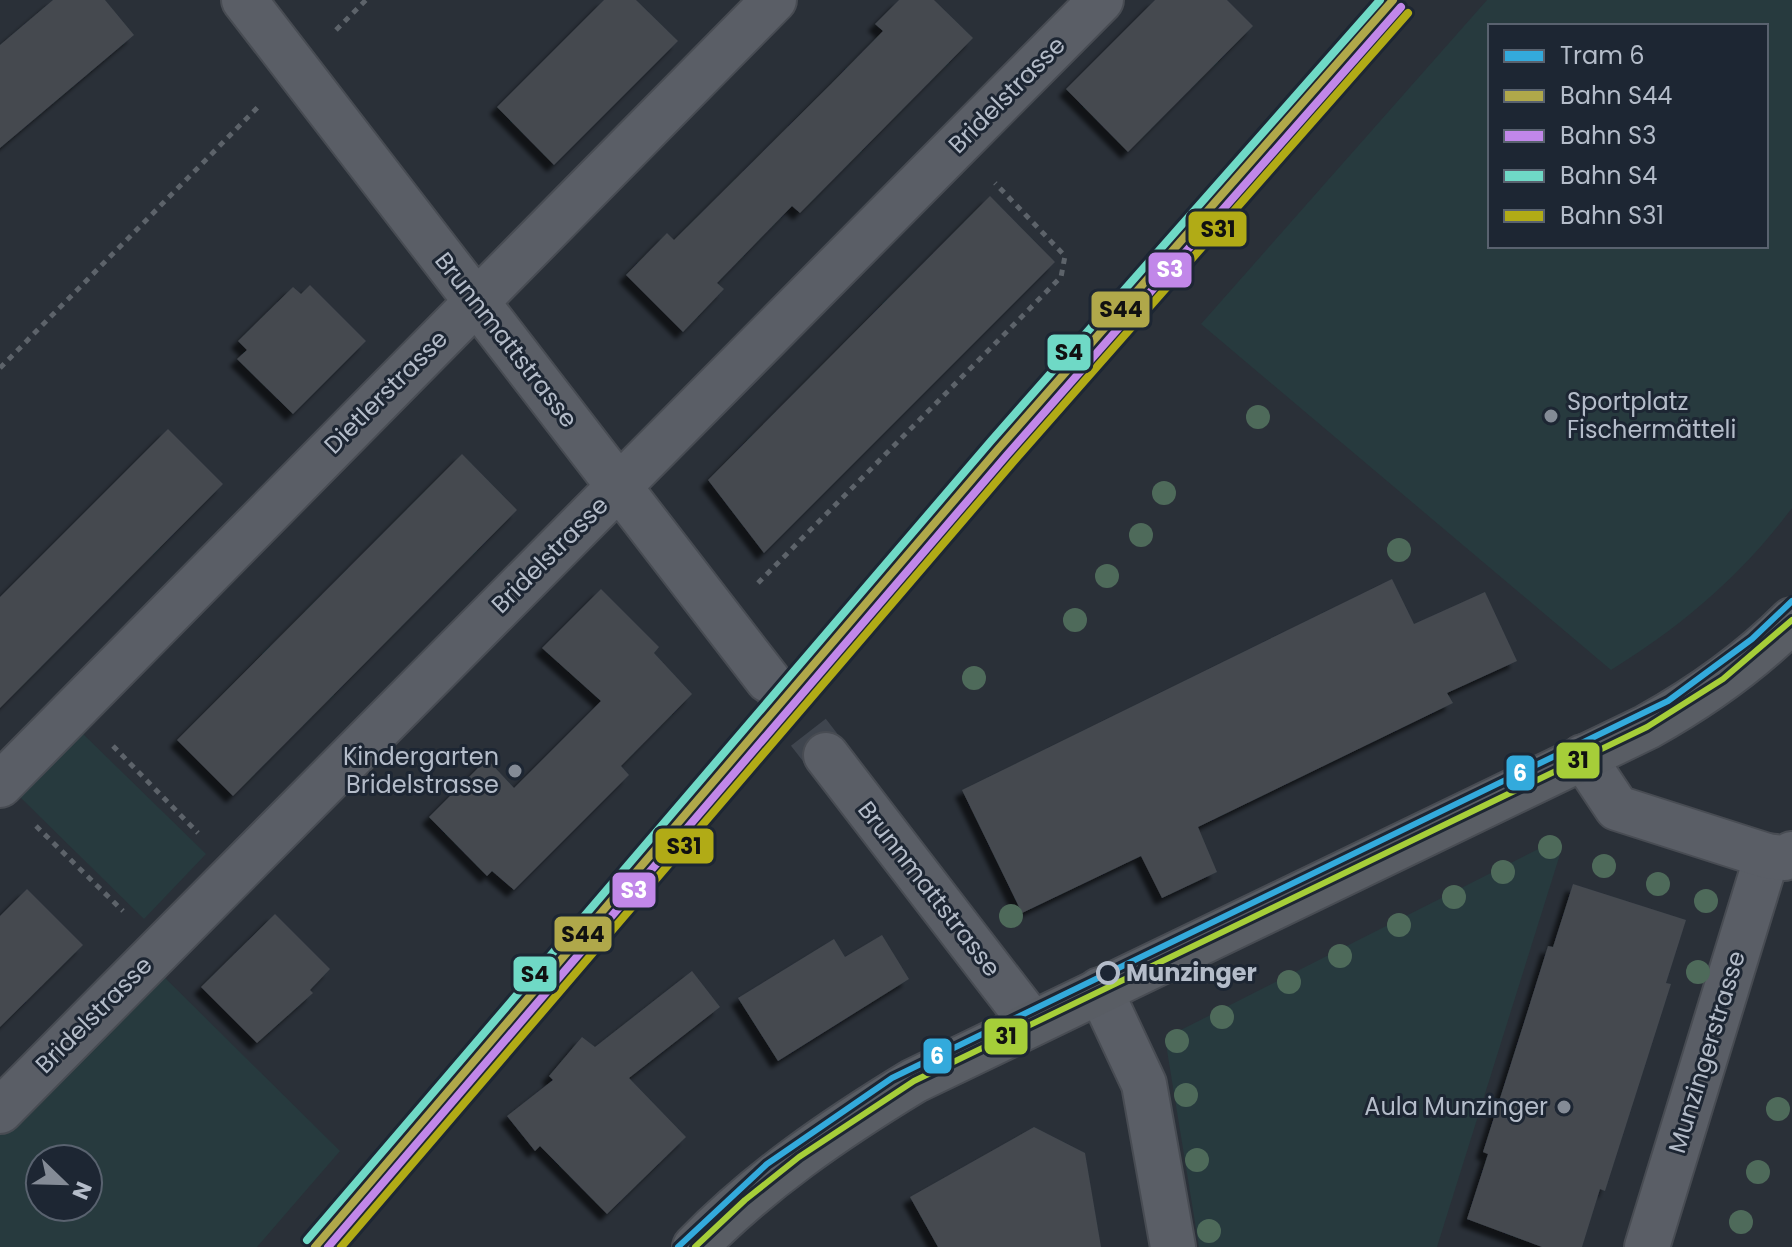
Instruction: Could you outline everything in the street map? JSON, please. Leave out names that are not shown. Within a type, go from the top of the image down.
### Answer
[{"type":"main road","points":[[695,1247],[787,1166],[846,1123],[933,1071],[1696,700],[1744,665],[1792,620]]},
{"type":"street","name":"Brunnmattstrasse","points":[[244,0],[768,680]]},
{"type":"street","name":"Dietlerstrasse","points":[[12,800],[476,301],[774,0]]},
{"type":"street","name":"Bridelstrasse","points":[[0,1111],[1101,0]]},
{"type":"street","name":"Brunnmattstrasse","points":[[826,755],[1032,1023]]},
{"type":"street","points":[[1583,757],[1617,808],[1779,855]]},
{"type":"street","name":"Munzingerstrasse","points":[[1647,1247],[1779,855]]},
{"type":"street","points":[[1100,990],[1144,1084],[1173,1247]]},
{"type":"path","points":[[0,368],[297,68]]},
{"type":"path","points":[[775,566],[1061,277],[1065,256],[957,145]]},
{"type":"path","points":[[102,735],[236,871]]},
{"type":"path","points":[[12,800],[161,948]]},
{"type":"green space","name":"Sportplatz Fischermätteli","points":[[1487,0],[1792,0],[1792,508],[1752,556],[1709,598],[1662,636],[1611,670],[1201,324]]},
{"type":"green space","points":[[81,732],[206,854],[144,919],[19,796]]},
{"type":"green space","points":[[1550,843],[1562,848],[1437,1247],[1199,1247],[1165,1038]]},
{"type":"green space","points":[[158,971],[340,1151],[257,1247],[0,1247],[0,1132]]},
{"type":"building","points":[[53,0],[105,0],[134,35],[0,148],[0,45]]},
{"type":"building","points":[[604,0],[636,0],[678,41],[554,165],[497,107]]},
{"type":"building","points":[[899,0],[934,0],[973,38],[800,213],[792,206],[717,283],[724,289],[683,332],[626,275],[667,233],[674,240],[831,84],[883,31],[875,24]]},
{"type":"building","points":[[1155,0],[1227,0],[1253,26],[1128,152],[1066,89]]},
{"type":"building","points":[[990,196],[1055,262],[764,553],[708,480]]},
{"type":"building","points":[[310,285],[366,341],[293,414],[237,359],[247,350],[238,341],[293,287],[301,294]]},
{"type":"building","points":[[168,429],[223,484],[0,708],[0,597]]},
{"type":"building","points":[[462,454],[517,510],[233,796],[177,740]]},
{"type":"building","points":[[1392,579],[1414,624],[1485,592],[1517,661],[1447,693],[1453,703],[1198,827],[1217,872],[1162,898],[1141,856],[1022,913],[962,790]]},
{"type":"building","points":[[601,589],[659,647],[654,653],[692,694],[621,766],[629,775],[514,890],[492,871],[487,876],[429,817],[487,759],[514,788],[601,701],[542,648]]},
{"type":"building","name":"Aula Munzinger","points":[[1573,884],[1686,920],[1666,983],[1671,984],[1605,1191],[1600,1189],[1582,1247],[1542,1247],[1467,1219],[1488,1154],[1483,1152],[1548,946],[1553,947]]},
{"type":"building","points":[[27,889],[83,945],[0,1027],[0,916]]},
{"type":"building","points":[[275,914],[330,969],[310,990],[313,993],[257,1043],[201,987]]},
{"type":"building","points":[[882,935],[909,979],[778,1061],[738,998],[834,939],[845,957]]},
{"type":"building","points":[[692,971],[720,1007],[629,1078],[686,1137],[607,1214],[540,1146],[535,1151],[507,1116],[553,1080],[549,1076],[582,1037],[595,1047]]},
{"type":"building","points":[[1034,1127],[1085,1153],[1101,1247],[938,1247],[910,1197]]},
{"type":"tunnel","points":[[768,680],[826,755]]},
{"type":"tram line","name":"6","points":[[678,1247],[767,1164],[892,1078],[1668,701],[1752,639],[1792,601]]},
{"type":"rail line","name":"S4","points":[[307,1240],[991,441],[1380,0]]},
{"type":"rail line","name":"S44","points":[[315,1247],[999,448],[1393,0]]},
{"type":"rail line","name":"S3","points":[[328,1247],[1007,455],[1401,7]]},
{"type":"rail line","name":"S31","points":[[341,1247],[1014,461],[1408,13]]},
{"type":"transit line","name":"31","points":[[695,1247],[745,1200],[799,1157],[914,1081],[1647,727],[1723,679],[1792,620]]},
{"type":"place","name":"Sportplatz Fischermätteli","points":[[1551,416]]},
{"type":"place","name":"Kindergarten Bridelstrasse","points":[[515,771]]},
{"type":"place","name":"Munzinger","points":[[1108,973]]},
{"type":"place","name":"Aula Munzinger","points":[[1564,1107]]}]
